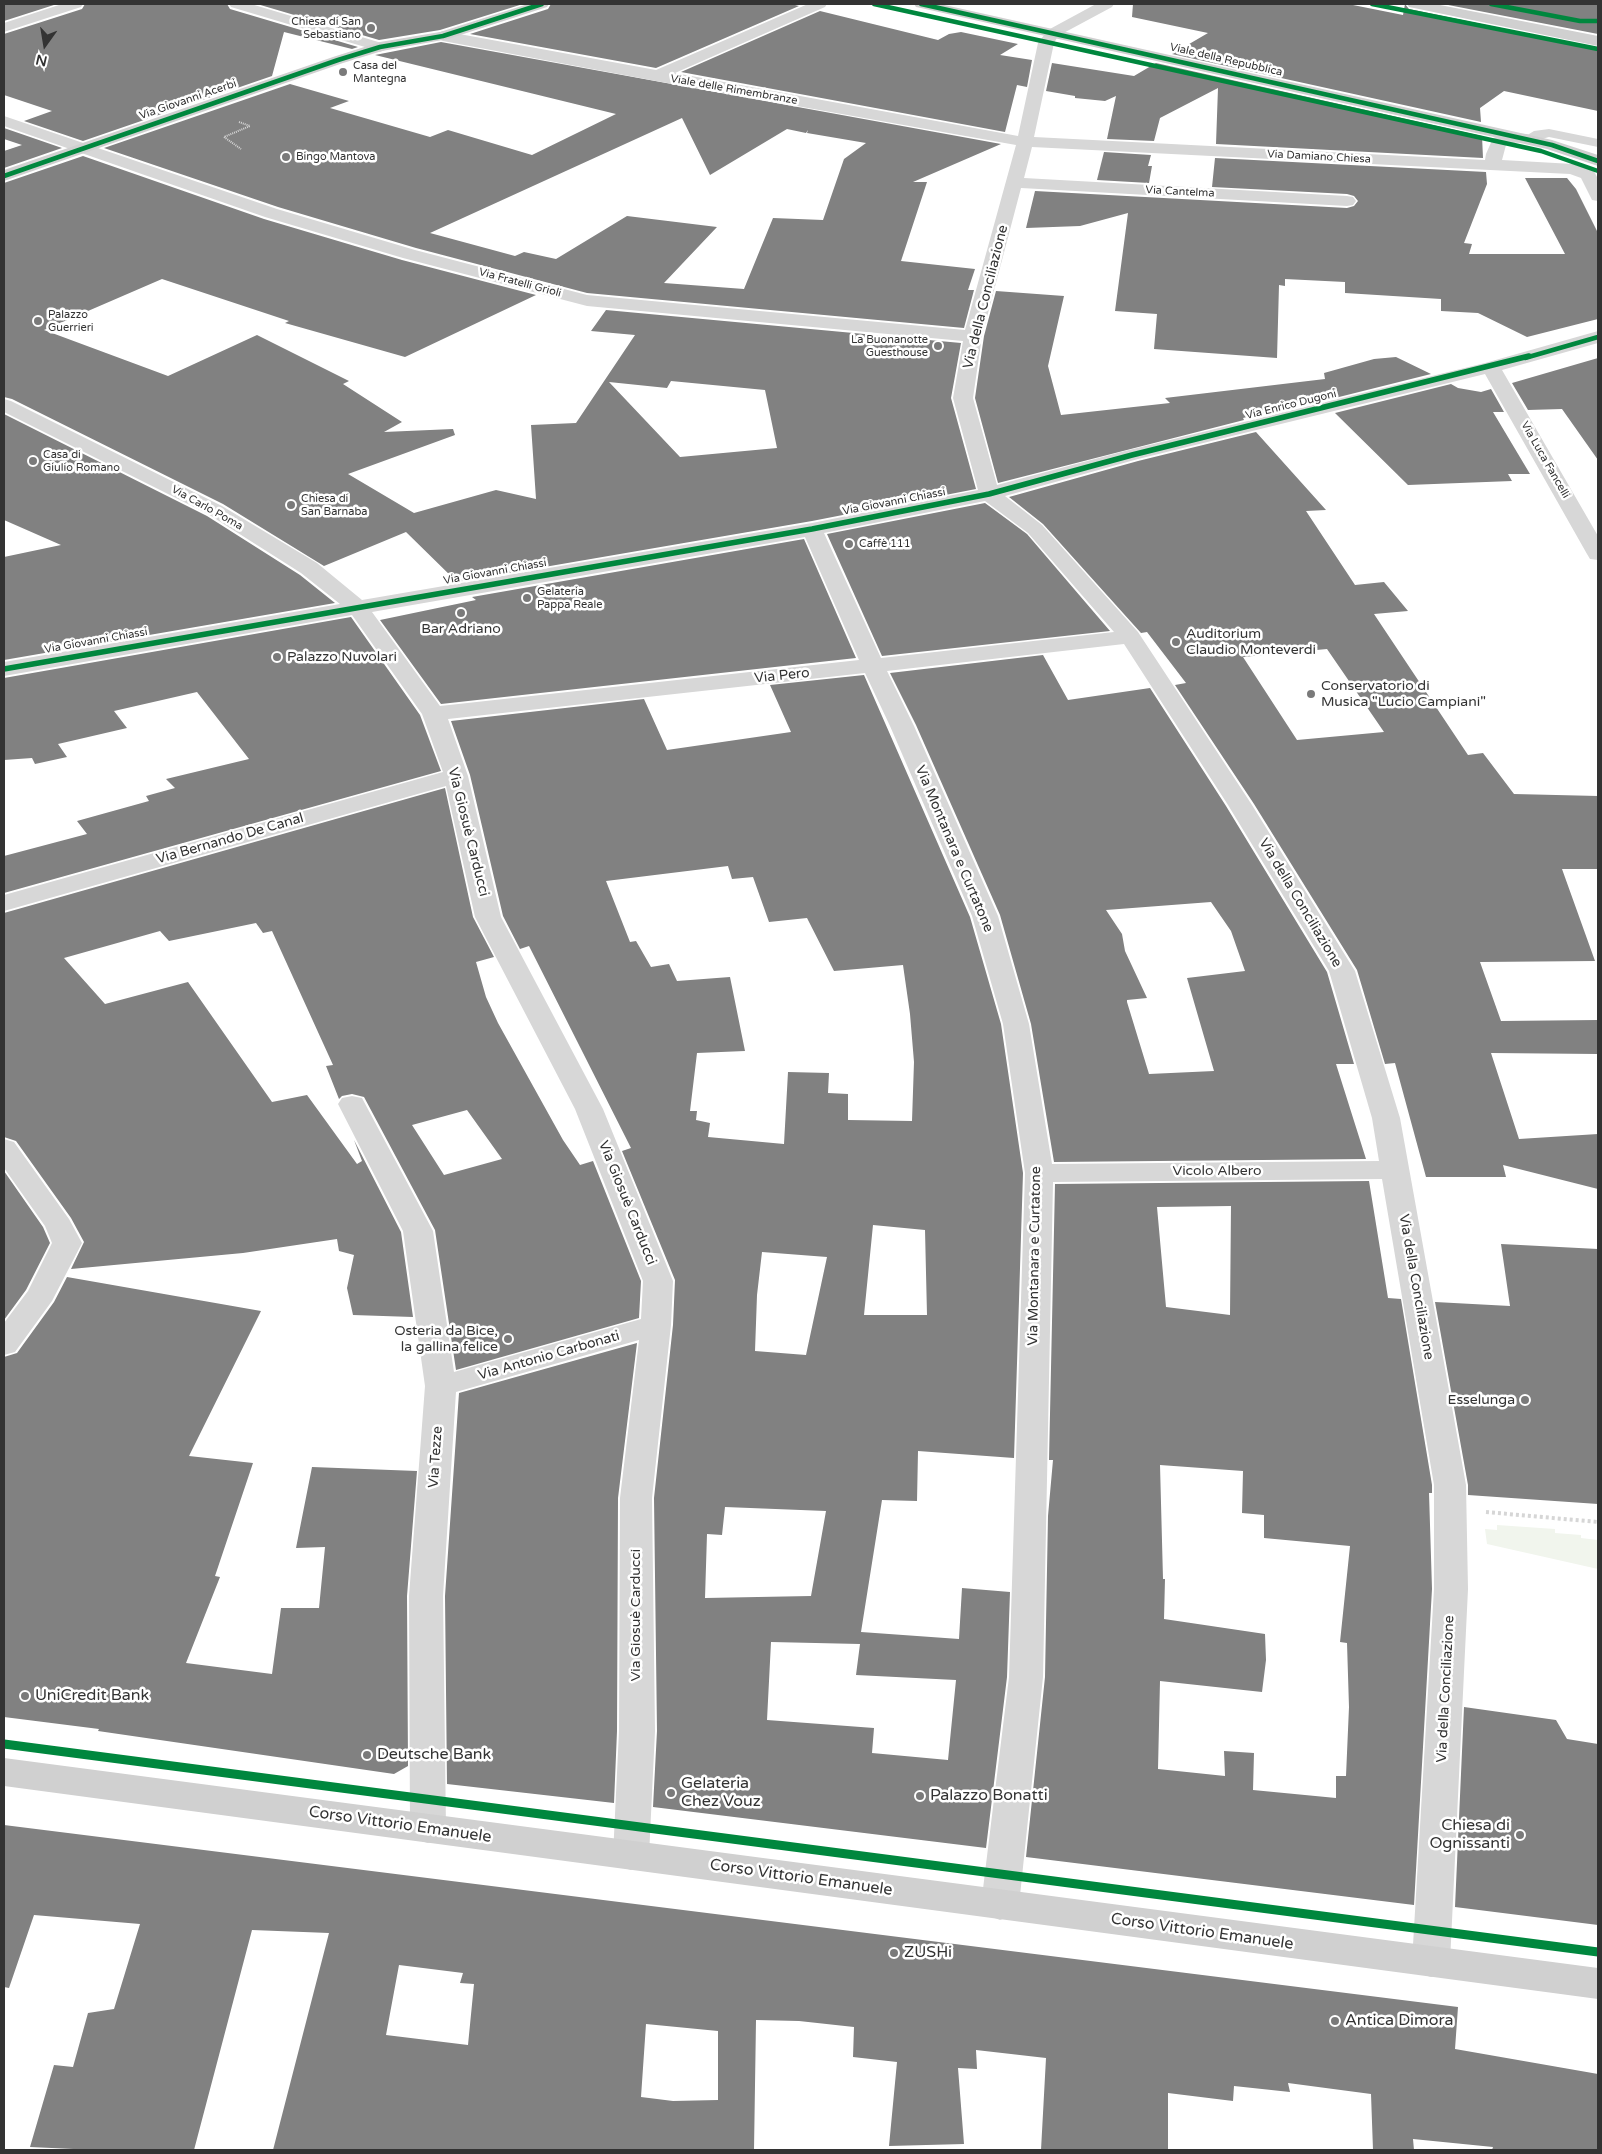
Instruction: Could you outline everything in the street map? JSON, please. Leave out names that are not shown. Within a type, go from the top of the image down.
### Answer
[{"type":"street","points":[[4,28],[76,4]]},
{"type":"street","points":[[236,4],[380,46]]},
{"type":"street","name":"Via Giovanni Acerbi","points":[[4,176],[380,46],[443,36],[542,4]]},
{"type":"street","points":[[656,76],[820,4]]},
{"type":"street","name":"Viale della Repubblica","points":[[921,4],[1527,139],[1598,161]]},
{"type":"street","points":[[1053,33],[1108,4]]},
{"type":"street","points":[[1414,4],[1598,40]]},
{"type":"street","name":"Via della Conciliazione","points":[[1053,33],[1046,43],[1025,142],[973,336],[963,398],[990,494],[1036,529],[1130,637],[1240,805],[1342,972],[1386,1118],[1450,1485],[1451,1589],[1431,1962]]},
{"type":"street","name":"Viale delle Rimembranze","points":[[443,36],[1025,142]]},
{"type":"street","name":"Via Fratelli Grioli","points":[[4,121],[271,212],[409,254],[587,300],[973,336]]},
{"type":"street","name":"Viale della Repubblica","points":[[1493,166],[1494,154],[1499,142],[1509,138],[1527,139]]},
{"type":"street","name":"Via Damiano Chiesa","points":[[1025,142],[1579,170],[1588,175],[1598,196]]},
{"type":"street","name":"Via Cantelma","points":[[1014,182],[1346,200]]},
{"type":"street","name":"Via Enrico Dugoni","points":[[990,494],[1132,455],[1491,367],[1598,337]]},
{"type":"street","name":"Via Luca Fancelli","points":[[1491,367],[1598,554]]},
{"type":"street","name":"Via Carlo Poma","points":[[4,405],[215,510],[310,568],[357,607]]},
{"type":"street","name":"Via Carlo Poma","points":[[4,413],[46,425]]},
{"type":"street","name":"Via Giovanni Chiassi","points":[[4,669],[812,529],[990,494]]},
{"type":"street","name":"Via Montanara e Curtatone","points":[[812,529],[902,726],[985,916],[1016,1024],[1039,1172],[1026,1677],[1000,1905]]},
{"type":"street","name":"Via Giosuè Carducci","points":[[357,607],[434,714],[456,776],[488,916],[589,1109],[658,1281],[656,1325],[636,1498],[637,1731],[631,1856]]},
{"type":"street","name":"Via Pero","points":[[434,714],[1130,637]]},
{"type":"street","name":"Via Bernando De Canal","points":[[4,903],[456,776]]},
{"type":"street","name":"Via Tezze","points":[[352,1104],[418,1230],[441,1386],[426,1596],[428,1829]]},
{"type":"street","points":[[4,1148],[59,1225],[67,1243],[41,1294],[4,1344]]},
{"type":"street","name":"Vicolo Albero","points":[[1039,1172],[1396,1170]]},
{"type":"street","name":"Via Antonio Carbonati","points":[[441,1386],[656,1325]]},
{"type":"street","name":"Corso Vittorio Emanuele","points":[[4,1772],[1598,1984]]},
{"type":"lane","points":[[1542,125],[1566,135],[1598,143]]},
{"type":"lane","points":[[1527,139],[1543,133],[1566,135]]},
{"type":"path","points":[[239,122],[250,126],[224,136],[241,149]]},
{"type":"path","points":[[1451,1509],[1598,1522]]},
{"type":"shaded area","points":[[1497,1525],[1555,1529],[1555,1533],[1581,1535],[1581,1538],[1598,1540],[1598,1569],[1487,1544],[1485,1529],[1497,1530]]},
{"type":"building","points":[[4,4],[57,4],[4,21]]},
{"type":"building","points":[[85,4],[227,4],[230,9],[358,47],[352,49],[284,32],[272,76],[83,141],[24,121],[52,111],[4,95],[4,34],[82,9]]},
{"type":"building","points":[[257,4],[523,4],[440,30],[379,40]]},
{"type":"building","points":[[551,4],[791,4],[799,6],[656,68],[470,34],[548,9]]},
{"type":"building","points":[[1133,4],[1348,4],[1403,15],[1405,4],[1409,9],[1598,48],[1598,111],[1504,91],[1480,108],[1481,122],[1172,54],[1208,33],[1132,17]]},
{"type":"building","points":[[1443,4],[1598,4],[1598,34]]},
{"type":"building","points":[[820,11],[938,40],[949,34],[961,32],[1018,44],[1000,55],[1032,60],[1027,87],[1017,85],[1005,132],[681,72]]},
{"type":"building","points":[[441,42],[1001,144],[913,182],[927,182],[901,261],[975,269],[968,290],[974,290],[964,328],[587,293],[416,248],[278,207],[104,148],[290,84],[349,101],[330,108],[430,137],[448,130],[532,155],[616,114],[375,55]],"holes":[[[682,118],[710,175],[787,129],[806,133],[808,130],[807,133],[866,143],[844,159],[823,220],[773,218],[744,289],[664,283],[717,227],[627,216],[556,259],[524,252],[515,256],[430,233]]]},
{"type":"building","points":[[1052,63],[1134,76],[1156,63],[1482,136],[1483,158],[1216,144],[1218,88],[1160,118],[1154,141],[1107,139],[1116,96],[1105,101],[1075,98],[1075,96],[1046,91]]},
{"type":"building","points":[[4,128],[62,148],[4,168],[4,151],[22,145],[4,139]]},
{"type":"building","points":[[1104,152],[1151,155],[1148,166],[1152,166],[1149,183],[1097,180]]},
{"type":"building","points":[[83,156],[264,219],[402,260],[536,295],[405,357],[285,323],[289,321],[162,279],[44,330],[168,376],[257,335],[349,381],[343,384],[402,422],[384,432],[453,429],[455,435],[348,474],[414,513],[496,490],[536,499],[531,425],[576,423],[635,335],[591,331],[606,310],[961,343],[951,398],[976,489],[812,521],[457,582],[406,532],[324,566],[223,504],[12,399],[4,397],[4,183]],"holes":[[[671,381],[765,390],[777,448],[680,457],[609,382],[667,388]]]},
{"type":"building","points":[[1215,158],[1486,172],[1487,184],[1464,243],[1472,244],[1469,254],[1565,254],[1525,178],[1567,178],[1576,189],[1598,233],[1598,319],[1527,337],[1478,313],[1441,311],[1441,299],[1345,293],[1345,282],[1285,279],[1285,286],[1279,285],[1277,358],[1154,349],[1157,314],[1115,311],[1128,213],[1080,226],[1026,228],[1035,191],[1347,208],[1354,206],[1358,201],[1354,196],[1347,194],[1212,187]]},
{"type":"building","points":[[996,291],[1064,296],[1048,366],[1061,415],[1170,403],[1165,398],[1325,379],[1324,373],[1374,359],[1396,357],[1431,374],[1323,401],[1318,395],[1318,399],[1243,418],[1244,420],[998,483],[975,398],[984,336]]},
{"type":"building","points":[[1598,358],[1598,460],[1562,409],[1528,410],[1512,383]]},
{"type":"building","points":[[1451,384],[1458,388],[1481,392],[1491,389],[1504,412],[1493,412],[1530,474],[1508,474],[1512,481],[1408,485],[1335,413]]},
{"type":"building","points":[[4,414],[207,516],[300,575],[335,603],[4,660],[4,557],[61,545],[4,520]]},
{"type":"building","points":[[1256,432],[1326,510],[1306,511],[1355,585],[1384,582],[1408,611],[1374,614],[1468,755],[1483,753],[1514,794],[1598,796],[1598,869],[1562,869],[1595,961],[1480,962],[1501,1021],[1598,1020],[1598,1054],[1491,1053],[1519,1139],[1598,1134],[1598,1189],[1503,1165],[1506,1177],[1426,1177],[1395,1063],[1385,1064],[1357,970],[1254,804],[1175,685],[1186,683],[1147,632],[1141,633],[1043,524],[1009,497],[1138,461]],"holes":[[[1327,649],[1384,732],[1297,740],[1243,657]]]},
{"type":"building","points":[[985,503],[1027,534],[1110,631],[882,656],[827,534]]},
{"type":"building","points":[[804,539],[856,658],[441,704],[380,620],[476,600],[472,597]]},
{"type":"building","points":[[351,617],[420,715],[441,771],[4,893],[4,856],[87,834],[77,821],[149,801],[146,796],[175,788],[166,779],[249,759],[197,692],[114,711],[127,728],[58,744],[67,757],[35,764],[32,758],[4,760],[4,678]]},
{"type":"building","points":[[1043,655],[1068,700],[1150,688],[1226,806],[1327,972],[1354,1064],[1336,1064],[1366,1159],[1054,1162],[1031,1024],[1000,915],[916,725],[890,673]],"holes":[[[1211,902],[1231,931],[1245,971],[1187,978],[1214,1071],[1149,1074],[1127,1002],[1127,1000],[1147,998],[1125,951],[1122,934],[1106,910]]]},
{"type":"building","points":[[864,675],[970,917],[1001,1024],[1023,1173],[1014,1458],[918,1451],[917,1501],[882,1500],[861,1632],[959,1639],[962,1588],[1010,1592],[1007,1677],[986,1848],[653,1807],[657,1731],[654,1498],[673,1325],[675,1280],[622,1151],[631,1148],[529,946],[520,949],[503,916],[470,775],[451,721],[644,699],[667,750],[791,732],[770,685]],"holes":[[[728,866],[732,879],[753,877],[769,922],[807,918],[834,971],[903,965],[914,1062],[912,1121],[848,1120],[848,1094],[828,1093],[829,1073],[788,1072],[784,1144],[708,1137],[710,1123],[696,1120],[697,1111],[690,1111],[697,1053],[745,1051],[730,977],[677,981],[669,964],[651,967],[636,941],[630,942],[606,881]],[[873,1225],[925,1230],[927,1315],[864,1315]],[[762,1252],[827,1257],[806,1355],[755,1351],[757,1295]],[[725,1507],[826,1511],[811,1596],[705,1598],[707,1534],[722,1535]],[[771,1642],[860,1644],[856,1675],[956,1680],[948,1760],[872,1753],[874,1728],[767,1720]]]},
{"type":"building","points":[[445,788],[473,917],[494,957],[476,962],[486,997],[498,1023],[563,1140],[580,1165],[593,1161],[641,1281],[639,1318],[456,1370],[435,1230],[364,1097],[352,1094],[342,1096],[339,1099],[326,1066],[333,1065],[272,931],[263,933],[256,923],[169,941],[160,931],[64,958],[105,1004],[188,982],[272,1102],[307,1095],[357,1164],[362,1161],[354,1140],[401,1232],[413,1317],[353,1315],[347,1288],[354,1255],[339,1251],[337,1239],[243,1253],[71,1269],[84,1242],[71,1218],[16,1141],[4,1137],[4,913]],"holes":[[[467,1110],[502,1159],[444,1175],[412,1125]]]},
{"type":"building","points":[[4,1171],[43,1227],[50,1243],[26,1290],[4,1320]]},
{"type":"building","points":[[1369,1181],[1388,1298],[1401,1299],[1432,1485],[1432,1493],[1429,1493],[1432,1589],[1414,1905],[1026,1857],[1045,1677],[1048,1516],[1053,1460],[1049,1460],[1055,1184]],"holes":[[[1231,1206],[1230,1315],[1166,1307],[1157,1207]],[[1160,1465],[1243,1471],[1242,1513],[1264,1515],[1264,1538],[1350,1546],[1340,1642],[1347,1643],[1349,1707],[1346,1776],[1336,1776],[1336,1798],[1253,1790],[1254,1753],[1224,1751],[1225,1776],[1158,1769],[1160,1681],[1262,1692],[1266,1660],[1265,1634],[1164,1619],[1165,1579],[1163,1579]]]},
{"type":"building","name":"Esselunga","points":[[1501,1244],[1598,1249],[1598,1504],[1468,1495],[1468,1485],[1435,1302],[1510,1306]]},
{"type":"building","points":[[67,1277],[261,1311],[189,1456],[253,1463],[215,1576],[220,1577],[186,1663],[272,1674],[281,1608],[319,1608],[325,1547],[296,1548],[312,1467],[417,1471],[407,1596],[408,1766],[394,1774],[98,1731],[99,1729],[4,1717],[4,1357],[17,1353],[54,1302]]},
{"type":"building","points":[[637,1343],[618,1498],[617,1731],[614,1803],[447,1784],[445,1596],[459,1393]]},
{"type":"building","name":"Chiesa di Ognissanti","points":[[1464,1707],[1556,1720],[1567,1739],[1598,1744],[1598,1925],[1455,1907]]},
{"type":"building","points":[[4,1825],[1458,2007],[1455,2049],[1598,2074],[1598,2150],[1492,2150],[1493,2147],[1413,2139],[1414,2150],[1373,2150],[1371,2094],[1288,2083],[1290,2092],[1234,2086],[1233,2101],[1168,2093],[1168,2150],[1041,2150],[1046,2058],[976,2050],[977,2069],[958,2068],[964,2144],[889,2146],[897,2062],[853,2057],[854,2027],[799,2021],[756,2020],[754,2150],[273,2150],[329,1933],[252,1930],[194,2150],[95,2150],[30,2147],[54,2065],[73,2067],[88,2013],[114,2009],[140,1924],[34,1915],[9,1988],[4,1987]],"holes":[[[399,1965],[463,1973],[460,1983],[474,1984],[468,2045],[386,2035]],[[646,2024],[718,2031],[718,2100],[673,2101],[641,2097]]]},
{"type":"cycle path","points":[[4,176],[338,60],[380,47],[443,36],[542,4]]},
{"type":"cycle path","points":[[874,4],[1541,151],[1598,171]]},
{"type":"cycle path","points":[[921,4],[1552,145],[1598,161]]},
{"type":"cycle path","points":[[1372,4],[1598,49]]},
{"type":"cycle path","points":[[1491,4],[1580,21],[1598,21]]},
{"type":"cycle path","points":[[4,669],[812,529],[989,494],[1132,455],[1491,367],[1598,337]]},
{"type":"cycle path","points":[[4,1744],[1598,1952]]},
{"type":"place","name":"Chiesa di San Sebastiano","points":[[371,28]]},
{"type":"place","name":"Casa del Mantegna","points":[[343,72]]},
{"type":"place","name":"Bingo Mantova","points":[[286,157]]},
{"type":"place","name":"Palazzo Guerrieri","points":[[38,321]]},
{"type":"place","name":"La Buonanotte Guesthouse","points":[[938,346]]},
{"type":"place","name":"Casa di Giulio Romano","points":[[33,461]]},
{"type":"place","name":"Chiesa di San Barnaba","points":[[291,505]]},
{"type":"place","name":"Caffè 111","points":[[849,544]]},
{"type":"place","name":"Gelateria Pappa Reale","points":[[527,598]]},
{"type":"place","name":"Bar Adriano","points":[[461,613]]},
{"type":"place","name":"Auditorium Claudio Monteverdi","points":[[1176,642]]},
{"type":"place","name":"Palazzo Nuvolari","points":[[277,657]]},
{"type":"place","name":"Conservatorio di Musica \"Lucio Campiani\"","points":[[1311,694]]},
{"type":"place","name":"Osteria da Bice, la gallina felice","points":[[508,1339]]},
{"type":"place","name":"Esselunga","points":[[1525,1400]]},
{"type":"place","name":"UniCredit Bank","points":[[25,1696]]},
{"type":"place","name":"Deutsche Bank","points":[[367,1755]]},
{"type":"place","name":"Gelateria Chez Vouz","points":[[671,1793]]},
{"type":"place","name":"Palazzo Bonatti","points":[[920,1796]]},
{"type":"place","name":"Chiesa di Ognissanti","points":[[1520,1835]]},
{"type":"place","name":"ZUSHi","points":[[894,1953]]},
{"type":"place","name":"Antica Dimora","points":[[1335,2021]]}]
